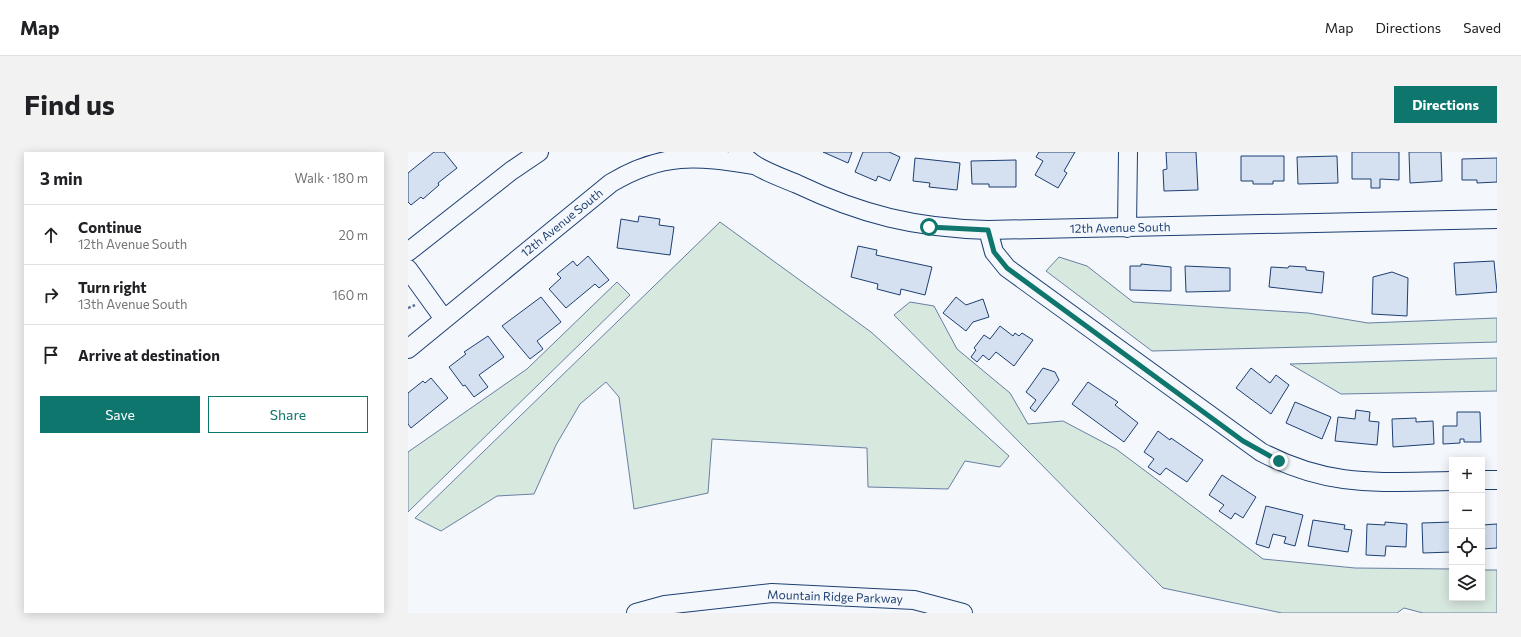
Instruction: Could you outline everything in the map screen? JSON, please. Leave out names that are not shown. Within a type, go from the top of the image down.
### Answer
[{"type":"street","points":[[408,252],[511,171],[539,152]]},
{"type":"street","name":"12th Avenue South","points":[[738,152],[755,165],[816,193],[861,211],[929,227],[988,230],[1497,219]]},
{"type":"street","points":[[1127,228],[1128,152]]},
{"type":"street","name":"12th Avenue South","points":[[408,349],[611,183],[626,174],[660,161],[682,158],[710,158],[755,165]]},
{"type":"street","points":[[988,230],[994,252],[1007,268],[1260,452],[1298,469],[1333,479],[1370,482],[1449,481]]},
{"type":"street","points":[[408,269],[444,319]]},
{"type":"street","points":[[1485,480],[1497,480]]},
{"type":"street","name":"Mountain Ridge Parkway","points":[[636,613],[666,605],[772,593],[914,600],[963,613]]},
{"type":"shaded area","points":[[720,222],[871,332],[1009,456],[1000,467],[965,461],[948,489],[868,487],[867,448],[712,439],[708,493],[634,509],[619,397],[606,382],[580,404],[556,445],[534,494],[497,496],[441,531],[415,518]]},
{"type":"shaded area","points":[[1059,257],[1087,266],[1133,302],[1308,313],[1368,323],[1497,318],[1497,342],[1152,351],[1046,271]]},
{"type":"shaded area","points":[[617,282],[630,295],[408,512],[408,452],[527,369]]},
{"type":"shaded area","points":[[910,302],[934,306],[957,349],[1010,393],[1028,424],[1063,421],[1116,449],[1263,559],[1355,568],[1449,569],[1449,601],[1485,601],[1485,570],[1497,570],[1497,613],[1423,613],[1404,608],[1397,613],[1282,613],[1163,588],[894,315]]},
{"type":"shaded area","points":[[1497,358],[1497,391],[1341,394],[1290,364]]},
{"type":"building","points":[[434,152],[444,152],[457,168],[438,183],[439,185],[423,199],[421,197],[411,205],[408,202],[408,173]]},
{"type":"building","points":[[823,152],[852,152],[848,163]]},
{"type":"building","points":[[863,152],[889,152],[900,157],[890,181],[878,176],[876,181],[855,172]]},
{"type":"building","points":[[1039,152],[1075,152],[1064,171],[1067,173],[1058,188],[1035,175],[1043,161],[1036,157]]},
{"type":"building","points":[[1166,152],[1196,152],[1198,190],[1164,191],[1163,170],[1167,169]]},
{"type":"building","points":[[1352,152],[1399,152],[1399,180],[1380,179],[1380,188],[1371,188],[1371,179],[1352,179]]},
{"type":"building","points":[[1409,152],[1441,152],[1442,181],[1410,183]]},
{"type":"building","points":[[1241,156],[1284,156],[1284,181],[1273,181],[1273,184],[1253,184],[1253,181],[1241,181]]},
{"type":"building","points":[[1337,156],[1338,183],[1298,184],[1297,157]]},
{"type":"building","points":[[915,158],[960,163],[957,190],[929,187],[930,183],[913,181]]},
{"type":"building","points":[[1497,158],[1497,182],[1477,183],[1477,180],[1462,180],[1462,159]]},
{"type":"building","points":[[1016,160],[1016,187],[989,187],[989,184],[972,184],[971,161]]},
{"type":"building","points":[[639,216],[660,219],[659,225],[674,227],[670,255],[617,248],[621,219],[638,222]]},
{"type":"building","points":[[858,246],[877,250],[876,255],[932,267],[925,295],[901,289],[900,295],[877,289],[878,284],[851,277]]},
{"type":"building","points":[[588,256],[609,280],[599,288],[595,284],[566,308],[549,289],[561,278],[557,274],[573,261],[577,266]]},
{"type":"building","points":[[1494,261],[1497,292],[1456,295],[1454,263]]},
{"type":"building","points":[[1141,264],[1171,267],[1171,291],[1130,290],[1130,266],[1141,266]]},
{"type":"building","points":[[1185,266],[1230,268],[1230,291],[1186,292]]},
{"type":"building","points":[[1289,266],[1306,267],[1306,270],[1324,272],[1322,293],[1269,287],[1271,267],[1288,268]]},
{"type":"building","points":[[1392,272],[1408,278],[1407,316],[1372,314],[1373,277]]},
{"type":"building","points":[[541,297],[561,322],[537,341],[543,349],[530,359],[502,326]]},
{"type":"building","points":[[956,297],[966,305],[983,299],[989,317],[973,322],[966,331],[943,313]]},
{"type":"building","points":[[1000,326],[1013,336],[1015,333],[1019,336],[1022,333],[1033,340],[1014,366],[996,352],[989,360],[983,355],[977,362],[971,357],[976,350],[974,348],[984,335],[990,339]]},
{"type":"building","points":[[488,336],[504,357],[479,375],[488,387],[474,397],[465,385],[463,386],[449,367],[466,354],[464,352]]},
{"type":"building","points":[[1043,368],[1055,372],[1059,380],[1035,412],[1030,408],[1036,400],[1026,392]]},
{"type":"building","points":[[1251,368],[1270,383],[1276,375],[1289,385],[1271,414],[1236,388]]},
{"type":"building","points":[[431,378],[448,398],[411,428],[408,424],[408,393],[423,381],[425,383]]},
{"type":"building","points":[[1088,382],[1118,402],[1115,405],[1138,423],[1124,442],[1072,404]]},
{"type":"building","points":[[1295,402],[1331,417],[1322,439],[1286,423]]},
{"type":"building","points":[[1356,410],[1370,412],[1369,421],[1379,422],[1377,445],[1335,441],[1338,417],[1355,419]]},
{"type":"building","points":[[1457,412],[1480,412],[1481,442],[1464,442],[1464,439],[1460,439],[1460,443],[1443,444],[1443,426],[1457,426]]},
{"type":"building","points":[[1416,418],[1416,422],[1433,421],[1434,444],[1393,447],[1392,419]]},
{"type":"building","points":[[1158,431],[1203,460],[1187,482],[1166,468],[1160,475],[1148,467],[1154,459],[1144,452]]},
{"type":"building","points":[[1222,475],[1256,497],[1243,518],[1235,513],[1231,519],[1219,511],[1224,505],[1209,495]]},
{"type":"building","points":[[1266,506],[1303,515],[1295,546],[1284,543],[1286,537],[1273,534],[1269,548],[1256,544]]},
{"type":"building","points":[[1313,520],[1345,525],[1344,529],[1352,530],[1348,552],[1308,546]]},
{"type":"building","points":[[1385,522],[1407,524],[1406,547],[1386,546],[1385,556],[1366,555],[1367,524],[1385,525]]},
{"type":"building","points":[[1449,522],[1449,552],[1423,553],[1422,523]]},
{"type":"building","points":[[1497,524],[1497,548],[1485,549],[1485,525]]},
{"type":"route","points":[[929,227],[988,230],[994,252],[1007,268],[1243,441],[1260,452],[1279,461]]}]
